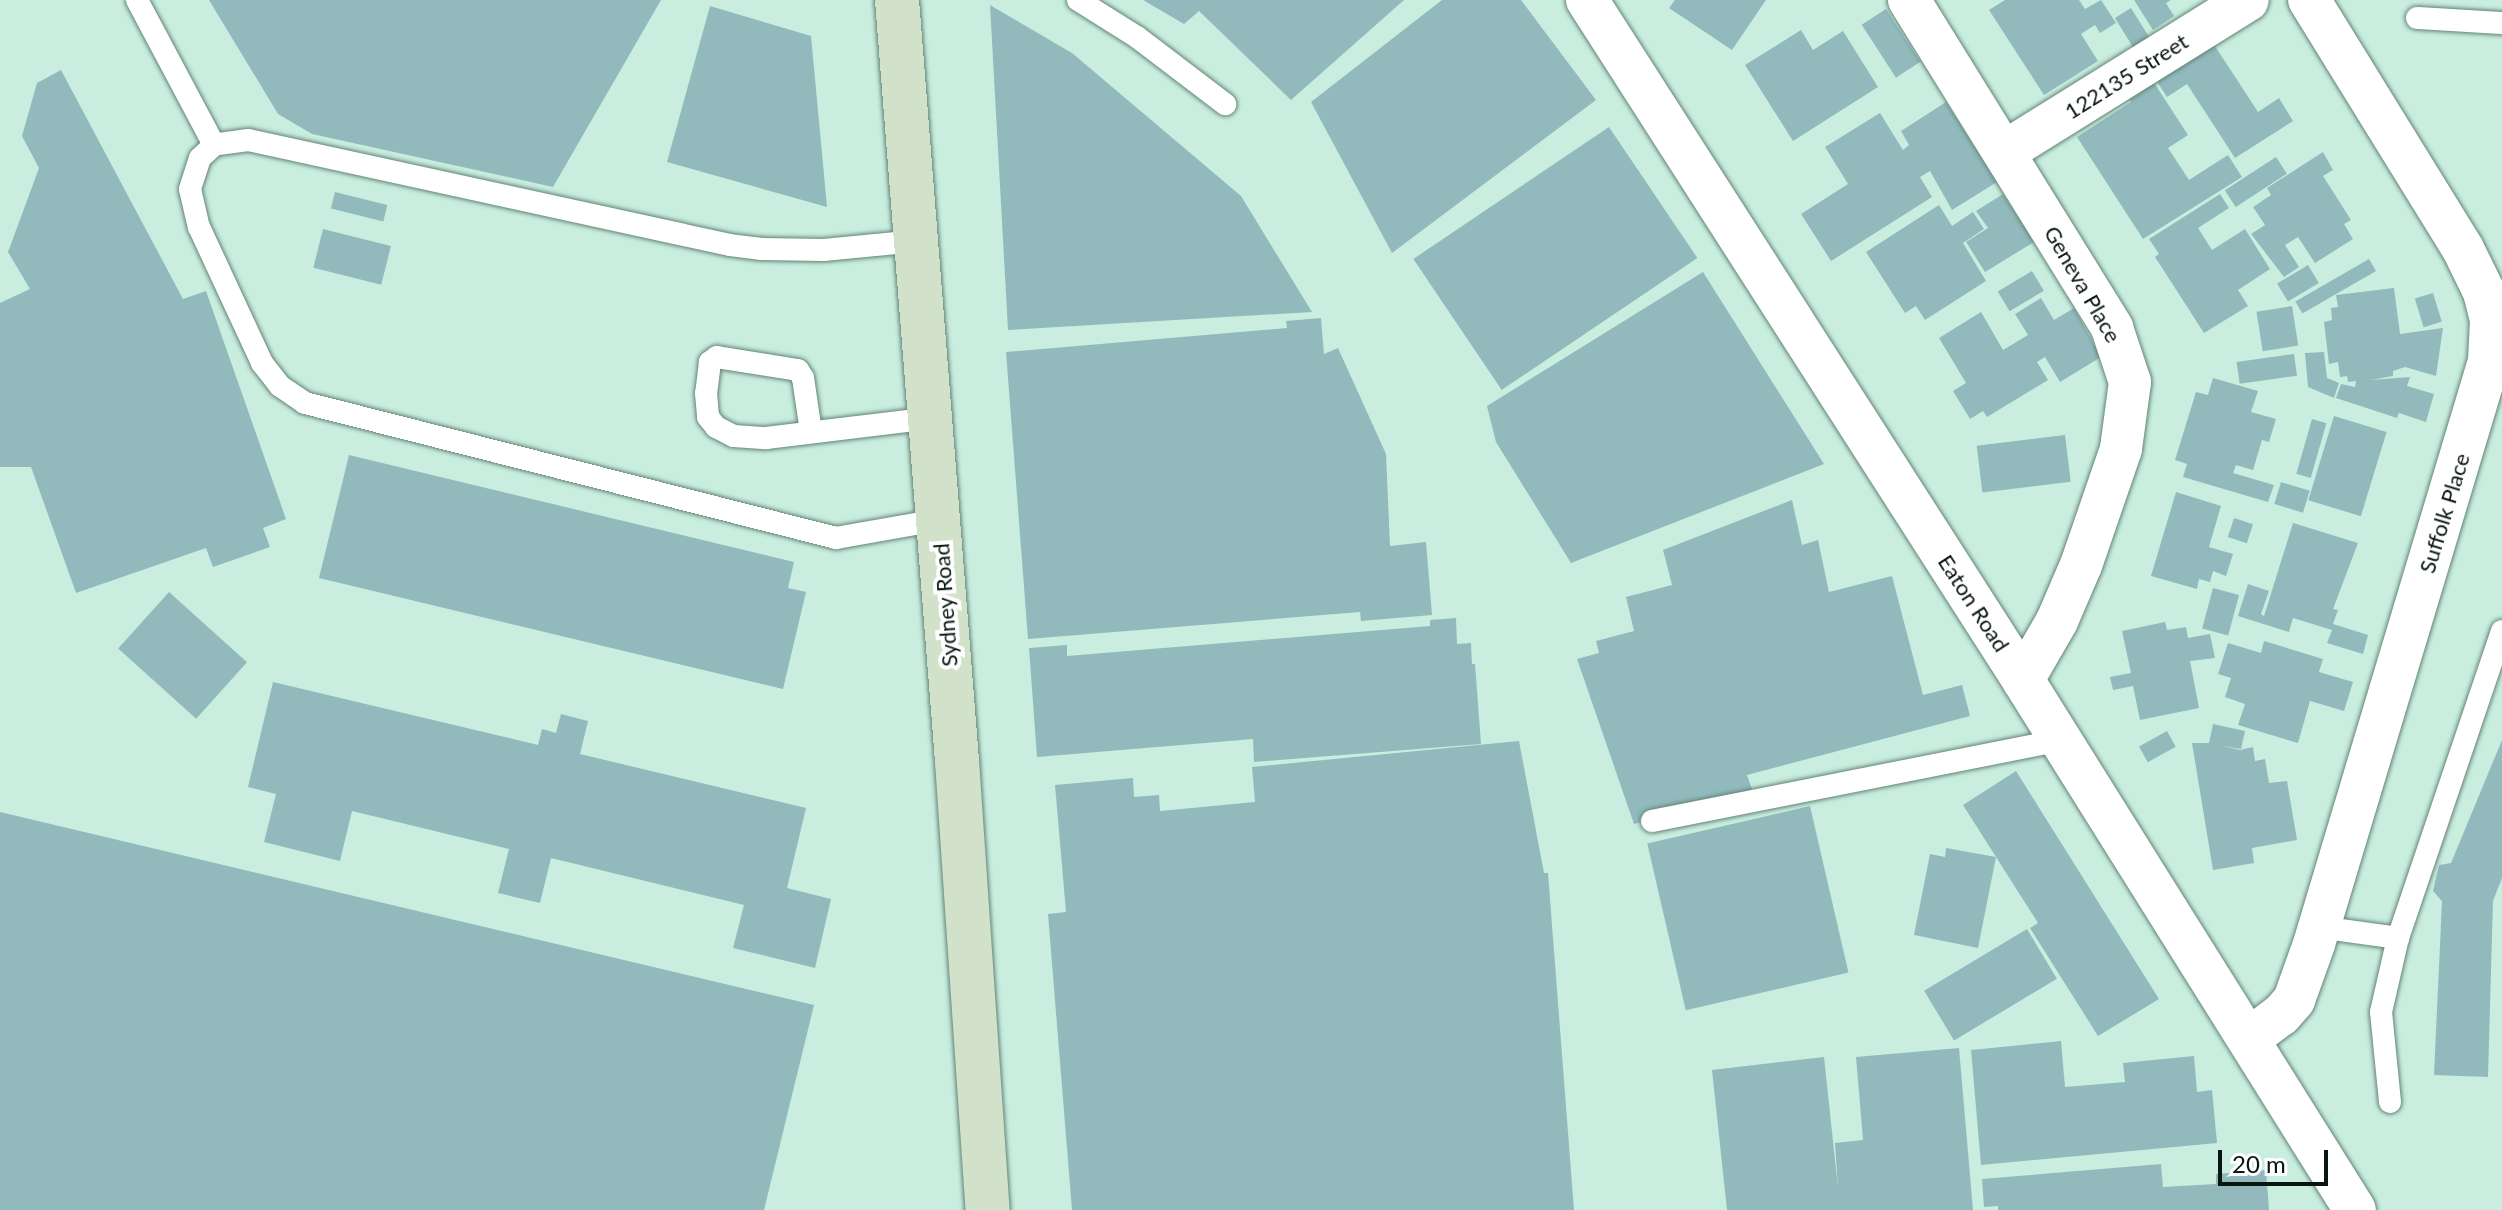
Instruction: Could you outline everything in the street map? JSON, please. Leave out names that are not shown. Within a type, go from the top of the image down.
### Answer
[{"type":"main road","name":"Sydney Road","points":[[897,0],[931,418],[988,1210]]},
{"type":"street","name":"Eaton Road","points":[[1587,0],[2023,680],[2355,1210]]},
{"type":"street","name":"Geneva Place","points":[[1909,0],[2112,328],[2130,382],[2121,449],[2081,565],[2057,621],[2023,680]]},
{"type":"street","name":"122135 Street","points":[[2004,152],[2248,0]]},
{"type":"street","name":"Suffolk Place","points":[[2250,1038],[2281,1015],[2294,1000],[2496,362],[2484,292],[2463,249],[2309,0]]},
{"type":"lane","points":[[137,0],[214,145]]},
{"type":"lane","points":[[1078,0],[1137,37],[1225,104]]},
{"type":"lane","points":[[2417,18],[2502,23]]},
{"type":"lane","points":[[917,241],[823,250],[751,248],[248,140],[214,145],[200,158],[190,189],[199,227],[262,363],[280,386],[305,403],[836,538],[938,520]]},
{"type":"lane","points":[[811,432],[803,378],[798,370],[713,359],[707,378],[706,407],[716,427],[734,436],[766,438],[931,418]]},
{"type":"lane","points":[[2390,1102],[2381,1012],[2398,938],[2502,631]]},
{"type":"lane","points":[[1652,821],[2061,740]]},
{"type":"lane","points":[[2319,927],[2398,938]]},
{"type":"building","points":[[209,0],[661,0],[553,187],[312,134],[278,114]]},
{"type":"building","points":[[1143,0],[1404,0],[1291,100],[1199,11],[1184,24]]},
{"type":"building","points":[[1442,0],[1521,0],[1596,100],[1392,253],[1311,102]]},
{"type":"building","points":[[1675,0],[1766,0],[1732,50],[1669,8]]},
{"type":"building","points":[[2005,0],[2079,0],[2085,9],[2101,0],[2116,23],[2100,33],[2095,25],[2081,34],[2098,61],[2044,95],[1989,10]]},
{"type":"building","points":[[2134,0],[2171,0],[2166,3],[2174,16],[2153,30]]},
{"type":"building","points":[[990,5],[1072,53],[1241,196],[1312,312],[1008,330]]},
{"type":"building","points":[[710,6],[811,36],[827,207],[667,162]]},
{"type":"building","points":[[2131,8],[2152,41],[2136,51],[2115,18]]},
{"type":"building","points":[[1886,9],[1920,62],[1896,78],[1862,25]]},
{"type":"building","points":[[1801,30],[1813,50],[1843,31],[1878,87],[1793,141],[1745,65]]},
{"type":"building","points":[[2213,43],[2258,112],[2279,98],[2293,121],[2235,158],[2187,84],[2167,97],[2156,80]]},
{"type":"building","points":[[61,70],[183,299],[206,291],[286,519],[263,528],[270,547],[213,567],[206,548],[76,593],[31,467],[0,467],[0,303],[30,289],[8,252],[39,168],[22,136],[37,83]]},
{"type":"building","points":[[2151,78],[2188,135],[2168,148],[2189,180],[2228,155],[2242,177],[2143,239],[2077,137],[2131,102],[2126,94]]},
{"type":"building","points":[[1946,102],[1997,182],[1952,210],[1930,171],[1920,177],[1932,197],[1831,261],[1801,214],[1848,184],[1825,147],[1880,113],[1903,150],[1909,145],[1901,131]]},
{"type":"building","points":[[1609,127],[1697,258],[1502,390],[1413,259]]},
{"type":"building","points":[[2323,152],[2333,170],[2323,176],[2351,220],[2344,224],[2353,239],[2315,263],[2298,237],[2285,245],[2299,267],[2284,277],[2251,234],[2265,225],[2253,207],[2271,195],[2267,188]]},
{"type":"building","points":[[2276,157],[2287,174],[2236,207],[2225,190]]},
{"type":"building","points":[[335,192],[387,205],[383,222],[331,208]]},
{"type":"building","points":[[2003,194],[2034,242],[1985,272],[1966,242],[1988,228],[1976,211]]},
{"type":"building","points":[[2220,194],[2229,208],[2198,228],[2212,250],[2245,229],[2270,269],[2238,290],[2248,306],[2204,333],[2155,257],[2159,254],[2149,239]]},
{"type":"building","points":[[1939,205],[1952,226],[1973,212],[1984,229],[1963,243],[1986,281],[1925,320],[1916,306],[1905,313],[1866,252]]},
{"type":"building","points":[[323,229],[391,246],[381,285],[313,268]]},
{"type":"building","points":[[2369,259],[2376,271],[2302,314],[2295,302]]},
{"type":"building","points":[[2308,265],[2319,283],[2288,302],[2277,284]]},
{"type":"building","points":[[2032,271],[2044,291],[2010,311],[1998,292]]},
{"type":"building","points":[[1703,272],[1824,464],[1571,563],[1496,442],[1487,406]]},
{"type":"building","points":[[2394,288],[2400,334],[2443,328],[2436,376],[2405,367],[2393,371],[2393,376],[2371,380],[2410,377],[2407,386],[2434,394],[2426,422],[2399,413],[2397,418],[2336,398],[2341,384],[2355,387],[2356,381],[2348,382],[2347,376],[2340,377],[2338,362],[2329,364],[2324,322],[2332,320],[2331,308],[2338,307],[2336,295]]},
{"type":"building","points":[[2433,293],[2442,322],[2424,327],[2415,299]]},
{"type":"building","points":[[2041,298],[2054,320],[2074,308],[2101,357],[2060,382],[2045,357],[2037,362],[2048,380],[1987,417],[1983,411],[1970,419],[1953,391],[1966,383],[1939,338],[1981,312],[2003,350],[2028,335],[2015,314]]},
{"type":"building","points":[[2292,306],[2298,346],[2263,351],[2256,312]]},
{"type":"building","points":[[1321,318],[1324,354],[1338,348],[1386,454],[1390,546],[1426,542],[1432,615],[1361,621],[1360,612],[1028,639],[1006,352],[1287,328],[1286,321]]},
{"type":"building","points":[[2324,352],[2327,378],[2339,383],[2334,398],[2308,387],[2305,353]]},
{"type":"building","points":[[2294,354],[2297,376],[2240,384],[2237,362]]},
{"type":"building","points":[[2213,378],[2258,391],[2251,412],[2276,419],[2269,442],[2262,440],[2253,470],[2236,465],[2233,473],[2274,485],[2268,502],[2183,477],[2187,464],[2175,460],[2196,392],[2208,395]]},
{"type":"building","points":[[2334,416],[2387,432],[2361,516],[2308,500]]},
{"type":"building","points":[[2312,419],[2326,423],[2311,478],[2296,474]]},
{"type":"building","points":[[2065,435],[2071,482],[1982,492],[1977,446]]},
{"type":"building","points":[[349,455],[794,562],[788,588],[806,592],[783,689],[319,578]]},
{"type":"building","points":[[2281,482],[2310,491],[2303,513],[2274,504]]},
{"type":"building","points":[[2176,492],[2221,506],[2209,547],[2233,554],[2226,576],[2213,571],[2210,582],[2199,579],[2197,589],[2151,576]]},
{"type":"building","points":[[1792,500],[1802,545],[1818,540],[1829,592],[1892,576],[1923,695],[1962,685],[1970,716],[1747,775],[1753,792],[1634,824],[1577,659],[1599,653],[1596,641],[1634,631],[1626,597],[1672,585],[1663,550]]},
{"type":"building","points":[[2234,518],[2253,524],[2247,543],[2228,537]]},
{"type":"building","points":[[2293,523],[2358,543],[2333,609],[2338,610],[2333,624],[2368,635],[2363,654],[2327,643],[2332,630],[2293,618],[2289,632],[2238,616],[2248,584],[2269,591],[2261,614],[2264,616]]},
{"type":"building","points":[[2213,588],[2239,595],[2228,636],[2202,629]]},
{"type":"building","points":[[169,592],[247,662],[196,719],[118,648]]},
{"type":"building","points":[[1456,618],[1457,644],[1471,643],[1481,744],[1254,762],[1253,739],[1037,757],[1029,648],[1067,645],[1067,656],[1430,626],[1430,620]]},
{"type":"building","points":[[2165,622],[2167,630],[2186,627],[2188,638],[2210,634],[2215,658],[2190,661],[2199,708],[2140,720],[2133,686],[2113,690],[2110,677],[2131,673],[2122,631]]},
{"type":"building","points":[[2264,641],[2323,659],[2319,672],[2353,682],[2344,711],[2310,701],[2298,743],[2238,725],[2245,704],[2225,697],[2231,678],[2218,674],[2228,643],[2261,653]]},
{"type":"building","points":[[273,682],[538,745],[542,729],[556,733],[561,714],[588,721],[580,754],[806,808],[787,888],[831,899],[815,968],[733,948],[744,905],[551,858],[540,903],[498,893],[509,849],[352,811],[340,861],[264,842],[276,794],[248,787]]},
{"type":"building","points":[[2213,724],[2245,731],[2241,749],[2223,746],[2240,750],[2253,747],[2255,761],[2265,759],[2269,783],[2287,781],[2297,840],[2252,848],[2254,863],[2213,870],[2192,743],[2209,743]]},
{"type":"building","points":[[2167,731],[2176,747],[2148,762],[2139,747]]},
{"type":"building","points":[[2502,740],[2502,878],[2493,901],[2488,1077],[2434,1075],[2442,901],[2433,891],[2439,865],[2451,863]]},
{"type":"building","points":[[1519,741],[1544,873],[1548,873],[1574,1210],[1072,1210],[1048,914],[1066,912],[1055,785],[1133,778],[1134,797],[1159,795],[1160,811],[1255,802],[1252,767]]},
{"type":"building","points":[[2016,771],[2159,999],[2098,1036],[2030,928],[2038,923],[1963,805]]},
{"type":"building","points":[[1810,806],[1848,973],[1686,1010],[1647,844]]},
{"type":"building","points":[[0,812],[814,1005],[764,1210],[0,1210]]},
{"type":"building","points":[[1946,848],[1996,857],[1978,948],[1914,935],[1930,854],[1945,857]]},
{"type":"building","points":[[2027,929],[2057,979],[1954,1041],[1924,991]]},
{"type":"building","points":[[2061,1041],[2065,1087],[2125,1082],[2123,1063],[2194,1056],[2197,1092],[2212,1090],[2217,1143],[1981,1165],[1971,1050]]},
{"type":"building","points":[[1959,1048],[1973,1210],[1727,1210],[1712,1070],[1824,1057],[1838,1188],[1835,1143],[1863,1140],[1856,1057]]},
{"type":"building","points":[[2161,1164],[2163,1187],[2216,1184],[2216,1174],[2266,1170],[2269,1210],[1998,1210],[1998,1206],[1984,1207],[1982,1179]]}]
